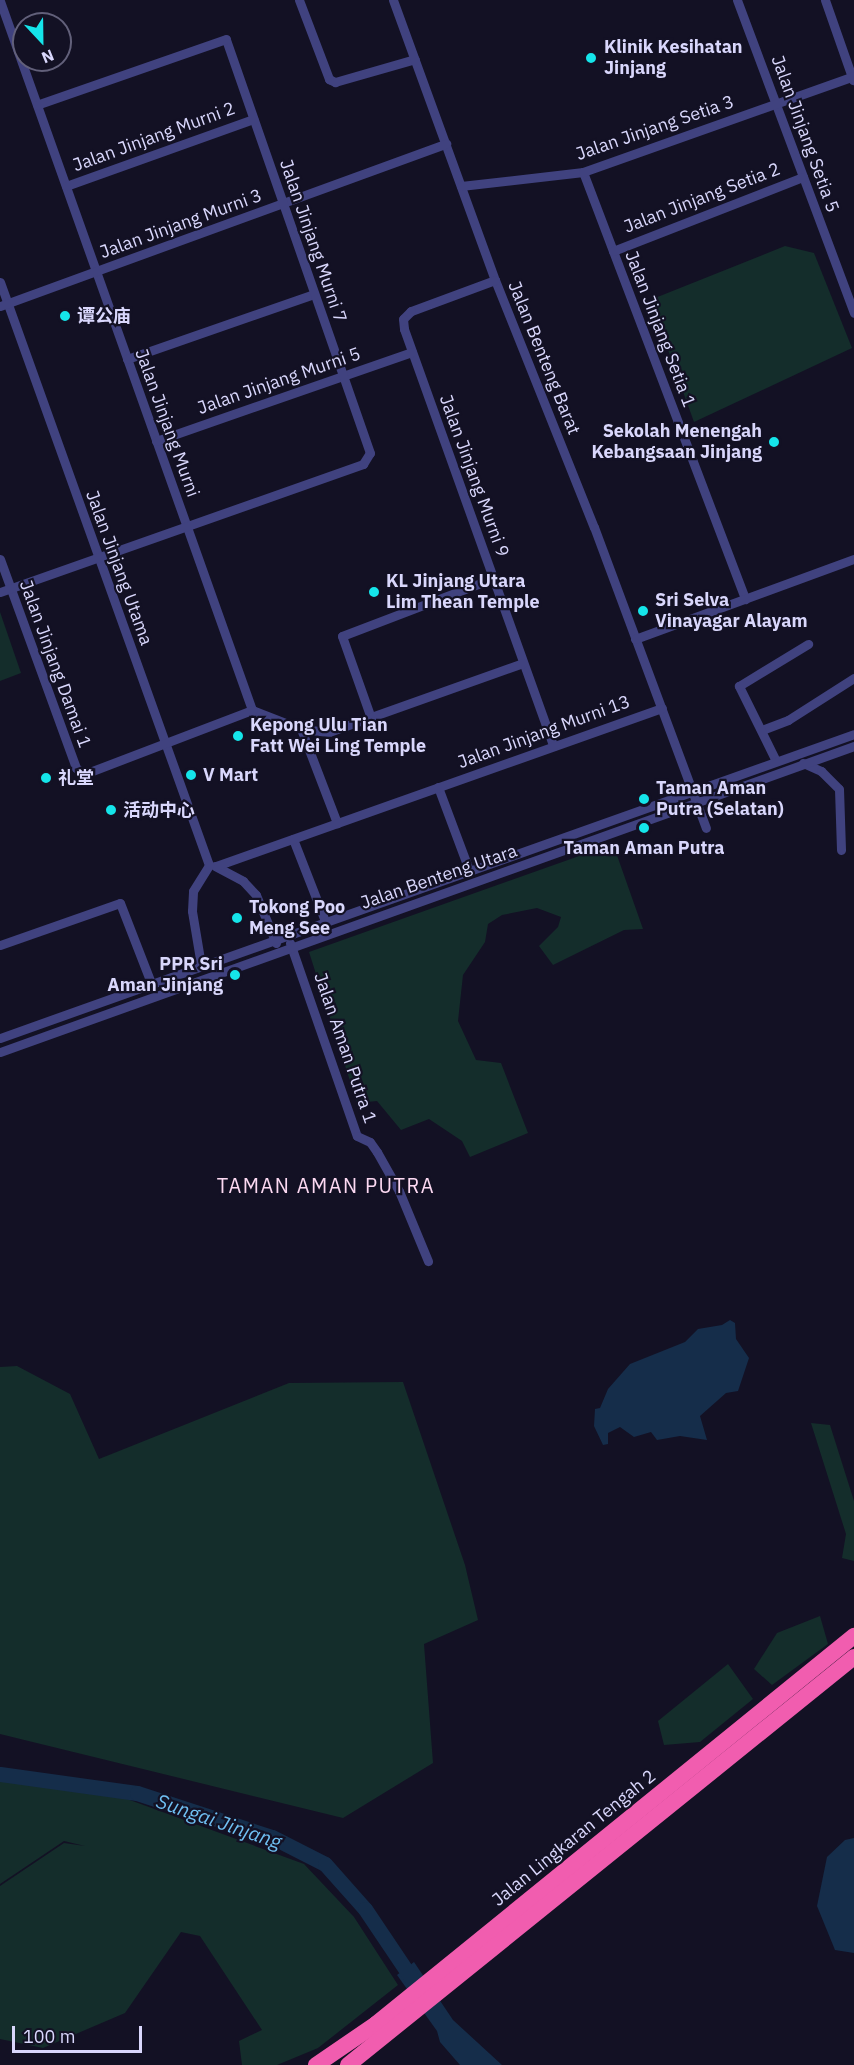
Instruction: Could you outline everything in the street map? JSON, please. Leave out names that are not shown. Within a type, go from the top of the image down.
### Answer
[{"type":"highway","name":"Jalan Lingkaran Tengah 2","points":[[316,2065],[376,2024],[854,1636]]},
{"type":"highway","name":"Jalan Lingkaran Tengah 2","points":[[348,2065],[854,1657]]},
{"type":"street","points":[[299,0],[330,79],[342,83],[416,59]]},
{"type":"street","name":"Jalan Benteng Barat","points":[[393,0],[495,280],[662,708],[706,828]]},
{"type":"street","name":"Jalan Jinjang Setia 5","points":[[737,0],[854,313]]},
{"type":"street","points":[[825,0],[853,78]]},
{"type":"street","name":"Jalan Jinjang Murni","points":[[0,1],[252,710]]},
{"type":"street","name":"Jalan Jinjang Murni 7","points":[[37,105],[226,39],[370,453],[363,464],[186,526]]},
{"type":"street","name":"Jalan Jinjang Setia 3","points":[[461,186],[583,172],[853,78]]},
{"type":"street","name":"Jalan Jinjang Murni 2","points":[[66,186],[253,118]]},
{"type":"street","name":"Jalan Jinjang Murni 3","points":[[4,304],[446,144]]},
{"type":"street","name":"Jalan Jinjang Setia 1","points":[[583,172],[746,598]]},
{"type":"street","name":"Jalan Jinjang Setia 2","points":[[613,251],[803,177]]},
{"type":"street","name":"Jalan Jinjang Murni 9","points":[[495,280],[411,311],[403,319],[412,352],[553,746]]},
{"type":"street","name":"Jalan Jinjang Utama","points":[[0,282],[4,304],[212,866]]},
{"type":"street","points":[[127,359],[314,294]]},
{"type":"street","name":"Jalan Jinjang Murni 5","points":[[156,441],[412,352]]},
{"type":"street","points":[[0,592],[186,526]]},
{"type":"street","name":"Jalan Jinjang Damai 1","points":[[0,559],[76,768],[87,773],[165,743]]},
{"type":"street","points":[[635,639],[854,559]]},
{"type":"street","points":[[371,718],[342,636],[494,578]]},
{"type":"street","points":[[776,761],[739,686],[808,644]]},
{"type":"street","points":[[165,743],[252,710],[302,729],[328,732],[524,663]]},
{"type":"street","points":[[762,730],[788,720],[854,678]]},
{"type":"street","name":"Jalan Jinjang Murni 13","points":[[212,866],[662,708]]},
{"type":"street","points":[[302,729],[337,823]]},
{"type":"street","name":"Jalan Benteng Utara","points":[[0,1038],[854,734]]},
{"type":"street","name":"Jalan Benteng Utara","points":[[0,1052],[854,746]]},
{"type":"street","points":[[803,763],[821,771],[839,789],[841,850]]},
{"type":"street","points":[[438,787],[469,870]]},
{"type":"street","points":[[610,819],[615,832]]},
{"type":"street","points":[[293,839],[325,921]]},
{"type":"street","points":[[201,965],[192,911],[193,891],[212,866],[243,881],[256,895],[279,951]]},
{"type":"street","points":[[0,945],[120,903],[151,984]]},
{"type":"street","name":"Jalan Aman Putra 1","points":[[288,935],[357,1136],[370,1142],[377,1152],[399,1191],[428,1261]]},
{"type":"green space","points":[[785,246],[814,253],[852,348],[694,422],[650,300]]},
{"type":"green space","points":[[0,612],[21,673],[0,681]]},
{"type":"green space","points":[[613,844],[643,929],[624,930],[553,965],[539,946],[558,927],[561,917],[537,908],[502,915],[488,924],[485,942],[463,975],[458,1021],[476,1060],[501,1063],[528,1133],[470,1157],[462,1141],[429,1119],[401,1130],[377,1101],[357,1103],[309,952]]},
{"type":"green space","points":[[17,1366],[70,1394],[99,1459],[289,1383],[403,1382],[465,1565],[478,1620],[424,1644],[433,1763],[343,1818],[0,1734],[0,1367]]},
{"type":"green space","points":[[811,1423],[830,1425],[854,1501],[854,1561],[842,1558],[846,1534]]},
{"type":"green space","points":[[820,1616],[828,1644],[772,1685],[754,1669],[777,1633]]},
{"type":"green space","points":[[728,1664],[753,1699],[700,1742],[664,1745],[658,1721]]},
{"type":"green space","points":[[0,1778],[108,1792],[304,1864],[354,1917],[398,1985],[318,2048],[277,2065],[242,2065],[239,2041],[262,2030],[200,1936],[181,1932],[125,2013],[43,2048],[0,2039],[0,1886],[64,1843],[85,1846],[64,1841],[0,1884]]},
{"type":"water","points":[[730,1320],[735,1323],[736,1339],[749,1358],[738,1391],[726,1393],[700,1416],[707,1440],[680,1436],[657,1440],[651,1432],[634,1437],[620,1427],[608,1433],[608,1444],[603,1445],[594,1426],[595,1409],[600,1408],[608,1389],[630,1364],[685,1342],[698,1329],[722,1325]]},
{"type":"water","points":[[854,1838],[854,1953],[835,1950],[817,1906],[827,1857],[845,1840]]},
{"type":"water","points":[[414,1962],[453,2020],[502,2065],[460,2065],[440,2042],[437,2031],[397,1975]]},
{"type":"waterway","name":"Sungai Jinjang","points":[[0,1774],[137,1793],[272,1837],[325,1864],[365,1909],[416,1985]]},
{"type":"place","name":"Klinik Kesihatan Jinjang","points":[[591,58]]},
{"type":"place","name":"谭公庙","points":[[65,316]]},
{"type":"place","name":"Sekolah Menengah Kebangsaan Jinjang","points":[[774,442]]},
{"type":"place","name":"KL Jinjang Utara Lim Thean Temple","points":[[374,592]]},
{"type":"place","name":"Sri Selva Vinayagar Alayam","points":[[643,611]]},
{"type":"place","name":"Kepong Ulu Tian Fatt Wei Ling Temple","points":[[238,736]]},
{"type":"place","name":"V Mart","points":[[191,775]]},
{"type":"place","name":"礼堂","points":[[46,778]]},
{"type":"place","name":"Taman Aman Putra (Selatan)","points":[[644,799]]},
{"type":"place","name":"活动中心","points":[[111,810]]},
{"type":"place","name":"Taman Aman Putra","points":[[644,828]]},
{"type":"place","name":"Tokong Poo Meng See","points":[[237,918]]},
{"type":"place","name":"PPR Sri Aman Jinjang","points":[[235,975]]},
{"type":"district","name":"TAMAN AMAN PUTRA","points":[[326,1185]]}]
